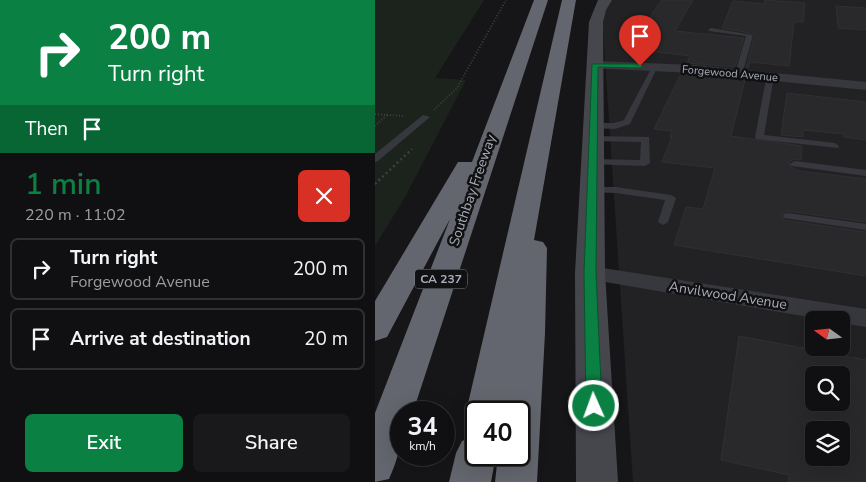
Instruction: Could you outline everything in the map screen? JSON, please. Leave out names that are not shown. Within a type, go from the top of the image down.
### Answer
[{"type":"highway","name":"Southbay Freeway","points":[[375,466],[541,0]]},
{"type":"highway","points":[[487,401],[537,166],[569,0]]},
{"type":"highway","points":[[375,329],[507,91]]},
{"type":"highway","points":[[523,401],[529,334],[537,166]]},
{"type":"highway","points":[[470,482],[473,466]]},
{"type":"highway","points":[[516,482],[517,466]]},
{"type":"street","points":[[597,482],[590,273],[596,22],[605,0]]},
{"type":"street","name":"Forgewood Avenue","points":[[594,65],[655,66],[866,86]]},
{"type":"street","name":"Anvilwood Avenue","points":[[590,273],[866,318]]},
{"type":"lane","points":[[711,30],[750,35],[739,73]]},
{"type":"lane","points":[[593,142],[615,126],[627,122],[655,66]]},
{"type":"lane","points":[[770,76],[759,137],[835,146]]},
{"type":"lane","points":[[375,159],[426,117]]},
{"type":"lane","points":[[646,139],[645,162],[593,142],[646,139]]},
{"type":"lane","points":[[795,164],[866,174]]},
{"type":"lane","points":[[592,190],[616,190],[671,198],[663,222]]},
{"type":"lane","points":[[788,216],[866,227]]},
{"type":"path","points":[[375,114],[426,117],[457,88],[506,0]]},
{"type":"path","points":[[375,126],[387,115]]},
{"type":"shaded area","points":[[375,0],[484,0],[435,78],[466,80],[405,197],[375,246]]},
{"type":"shaded area","points":[[601,0],[866,0],[866,482],[633,482]]},
{"type":"building","points":[[662,0],[693,0],[675,31],[744,38],[735,67],[687,63],[690,56],[632,49],[650,25],[645,24]]},
{"type":"building","points":[[765,0],[805,3],[803,22],[794,22],[789,66],[750,62],[748,68],[746,68],[755,34],[722,28],[733,1],[764,4]]},
{"type":"building","points":[[836,6],[866,8],[866,30],[838,28]]},
{"type":"building","points":[[681,74],[745,80],[731,136],[802,146],[801,160],[794,159],[789,162],[791,167],[800,171],[866,179],[866,222],[788,211],[781,215],[784,220],[866,232],[866,276],[674,245],[686,207],[703,209],[715,168],[662,162],[672,137],[670,137],[672,131],[654,129]]},
{"type":"building","points":[[787,93],[866,102],[866,140],[844,137],[844,134],[803,130],[803,137],[781,135]]},
{"type":"building","points":[[739,336],[805,348],[805,356],[845,356],[866,360],[866,482],[788,482],[789,475],[721,460]]},
{"type":"route","points":[[594,406],[590,273],[594,65],[640,66]]}]
